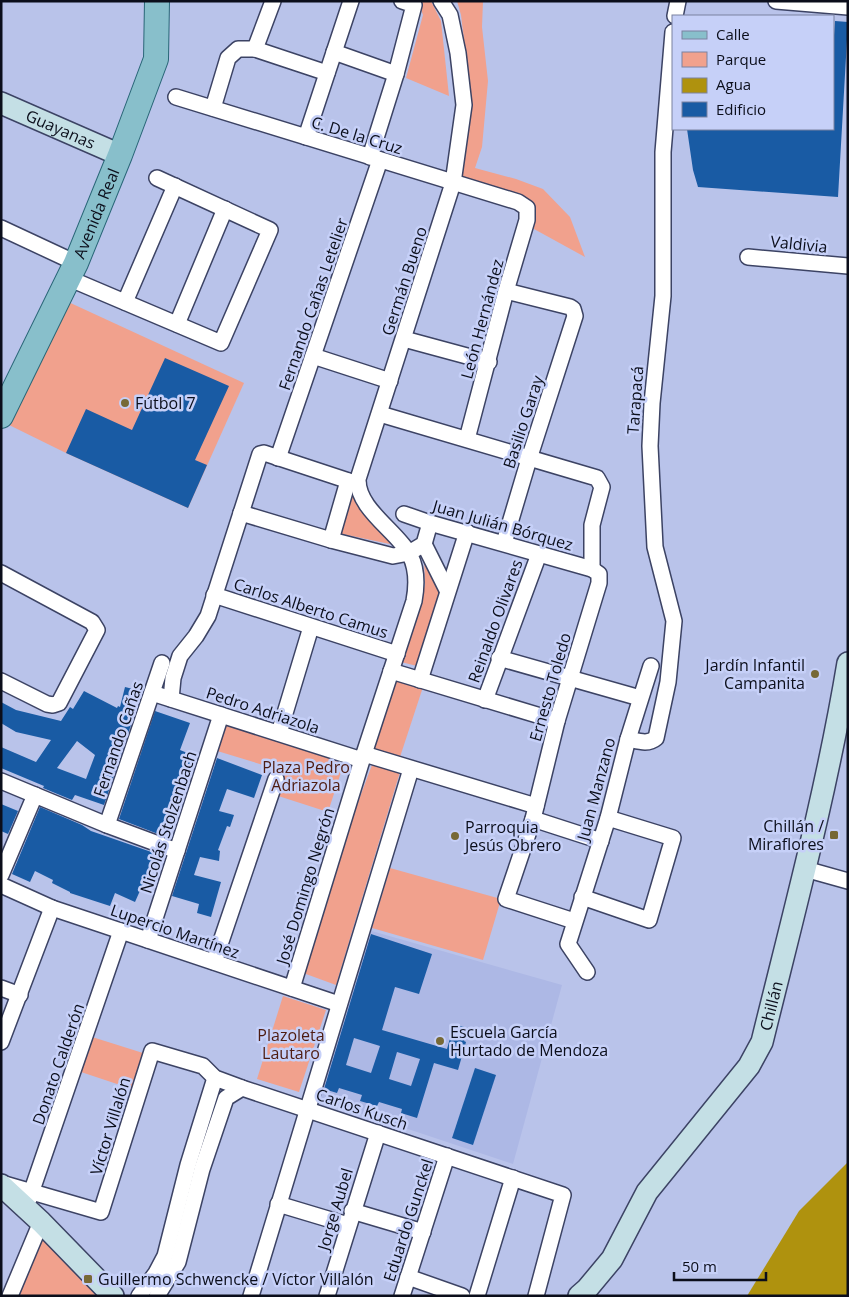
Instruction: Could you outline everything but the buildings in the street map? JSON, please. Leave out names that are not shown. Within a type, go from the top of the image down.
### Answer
[{"type":"main road","name":"Avenida Real","points":[[1,416],[72,270],[120,155],[156,59],[161,5]]},
{"type":"street","points":[[255,49],[273,1]]},
{"type":"street","points":[[306,137],[351,1]]},
{"type":"street","name":"Germán Bueno","points":[[331,540],[353,482],[358,479],[453,183],[464,105],[450,15],[440,1]]},
{"type":"street","points":[[675,15],[678,1]]},
{"type":"street","points":[[776,1],[848,7]]},
{"type":"street","name":"Fernando Cañas Letelier","points":[[278,458],[313,356],[375,159],[396,74],[408,3]]},
{"type":"street","name":"Tarapacá","points":[[628,738],[646,742],[656,738],[668,682],[674,621],[655,547],[650,446],[652,403],[663,296],[663,152],[672,44]]},
{"type":"street","points":[[213,108],[228,58],[238,49],[255,49],[327,73]]},
{"type":"street","points":[[334,52],[396,74]]},
{"type":"street","name":"C. De la Cruz","points":[[176,96],[518,202],[527,208]]},
{"type":"street","name":"Guayanas","points":[[1,103],[120,155]]},
{"type":"street","points":[[1,228],[125,302],[221,343],[270,230],[157,178]]},
{"type":"street","points":[[125,302],[175,186]]},
{"type":"street","name":"León Hernández","points":[[468,439],[506,291],[527,220],[527,208]]},
{"type":"street","points":[[177,324],[225,209]]},
{"type":"street","name":"Valdivia","points":[[748,257],[848,266]]},
{"type":"street","name":"Basilio Garay","points":[[504,543],[529,459],[575,320],[575,312],[570,307],[506,291]]},
{"type":"street","points":[[404,339],[489,362]]},
{"type":"street","points":[[313,356],[390,382]]},
{"type":"street","points":[[380,414],[468,439],[529,459]]},
{"type":"street","points":[[171,699],[173,678],[180,656],[202,626],[260,454],[353,482],[367,505],[409,553]]},
{"type":"street","name":"Ernesto Toledo","points":[[529,459],[598,478],[601,484],[601,491],[592,525],[592,569],[599,574],[599,583],[557,721],[535,813],[506,899],[574,921]]},
{"type":"street","points":[[241,513],[393,556],[409,553],[424,544]]},
{"type":"street","name":"Juan Julián Bórquez","points":[[404,514],[592,569]]},
{"type":"street","points":[[430,523],[424,544],[447,590]]},
{"type":"street","points":[[420,680],[447,590],[467,532]]},
{"type":"street","name":"José Domingo Negrón","points":[[292,988],[363,757],[414,601],[416,590],[414,566],[409,553]]},
{"type":"street","name":"Reinaldo Olivares","points":[[485,700],[539,554]]},
{"type":"street","points":[[1,573],[92,622],[97,630],[59,703],[47,704],[1,681]]},
{"type":"street","name":"Carlos Alberto Camus","points":[[214,595],[396,654]]},
{"type":"street","points":[[279,733],[311,627]]},
{"type":"street","points":[[499,658],[640,698]]},
{"type":"street","name":"Fernando Cañas","points":[[107,825],[162,663]]},
{"type":"street","name":"Chillán","points":[[579,1296],[588,1289],[612,1259],[647,1192],[749,1066],[762,1042],[845,700],[848,663]]},
{"type":"street","name":"Juan Manzano","points":[[587,972],[568,944],[608,818],[628,738],[651,666]]},
{"type":"street","points":[[391,671],[557,721]]},
{"type":"street","name":"Pedro Adriazola","points":[[152,693],[279,733],[411,769],[535,813],[601,841]]},
{"type":"street","name":"Nicolás Stolzenbach","points":[[148,940],[221,715]]},
{"type":"street","points":[[251,1296],[411,769]]},
{"type":"street","points":[[214,962],[276,779]]},
{"type":"street","points":[[1,781],[176,851]]},
{"type":"street","points":[[1,875],[35,795]]},
{"type":"street","points":[[582,897],[648,920],[673,838],[608,818]]},
{"type":"street","points":[[805,869],[848,881]]},
{"type":"street","name":"Lupercio Martínez","points":[[1,885],[52,908],[339,1004]]},
{"type":"street","points":[[1,1042],[52,908]]},
{"type":"street","name":"Donato Calderón","points":[[29,1199],[121,931]]},
{"type":"street","points":[[1,988],[20,995]]},
{"type":"street","name":"Víctor Villalón","points":[[29,1199],[101,1212],[152,1051]]},
{"type":"street","name":"Carlos Kusch","points":[[152,1051],[203,1066],[215,1078],[242,1088],[564,1195],[536,1296]]},
{"type":"street","points":[[195,1167],[210,1092],[215,1078]]},
{"type":"street","points":[[157,1296],[165,1256],[195,1167],[226,1098],[242,1088]]},
{"type":"street","points":[[210,1092],[226,1098]]},
{"type":"street","name":"Jorge Aubel","points":[[327,1296],[378,1133]]},
{"type":"street","name":"Eduardo Gunckel","points":[[402,1296],[447,1156]]},
{"type":"street","points":[[477,1296],[513,1178]]},
{"type":"street","points":[[1,1184],[29,1199],[41,1222],[113,1296]]},
{"type":"street","points":[[278,1204],[423,1232]]},
{"type":"street","points":[[10,1296],[41,1222]]},
{"type":"street","points":[[139,1296],[162,1276]]},
{"type":"street","points":[[408,1277],[462,1296]]},
{"type":"shaded area","name":"Escuela García Hurtado de Mendoza","points":[[368,930],[562,985],[513,1164],[315,1098]]},
{"type":"green space","points":[[418,1],[431,1],[441,21],[449,96],[406,78],[423,15]]},
{"type":"green space","points":[[457,1],[483,1],[482,27],[488,81],[482,147],[475,168],[516,179],[543,189],[570,217],[585,257],[534,229],[535,204],[470,181],[459,180],[469,81],[461,15]]},
{"type":"green space","name":"Fútbol 7","points":[[64,300],[244,383],[188,508],[66,453],[5,423]]},
{"type":"green space","points":[[352,486],[399,546],[338,533]]},
{"type":"green space","points":[[424,559],[443,591],[421,667],[401,662],[425,585]]},
{"type":"green space","points":[[394,678],[423,687],[400,757],[371,748]]},
{"type":"green space","name":"Plaza Pedro Adriazola","points":[[223,721],[345,760],[328,812],[269,793],[267,796],[276,769],[214,750]]},
{"type":"green space","points":[[372,765],[400,772],[336,985],[295,970]]},
{"type":"green space","points":[[390,868],[501,899],[483,960],[372,928]]},
{"type":"green space","name":"Plazoleta Lautaro","points":[[283,996],[326,1010],[299,1092],[257,1079]]},
{"type":"green space","points":[[89,1036],[143,1053],[132,1089],[78,1071]]},
{"type":"green space","points":[[45,1233],[111,1296],[19,1296]]},
{"type":"water","points":[[848,1162],[848,1296],[747,1296],[799,1211]]},
{"type":"place","name":"Fútbol 7","points":[[125,403]]},
{"type":"place","name":"Jardín Infantil Campanita","points":[[815,674]]},
{"type":"place","name":"Chillán / Miraflores","points":[[834,835]]},
{"type":"place","name":"Parroquia Jesús Obrero","points":[[455,836]]},
{"type":"place","name":"Escuela García Hurtado de Mendoza","points":[[440,1041]]},
{"type":"place","name":"Guillermo Schwencke / Víctor Villalón","points":[[88,1279]]}]
